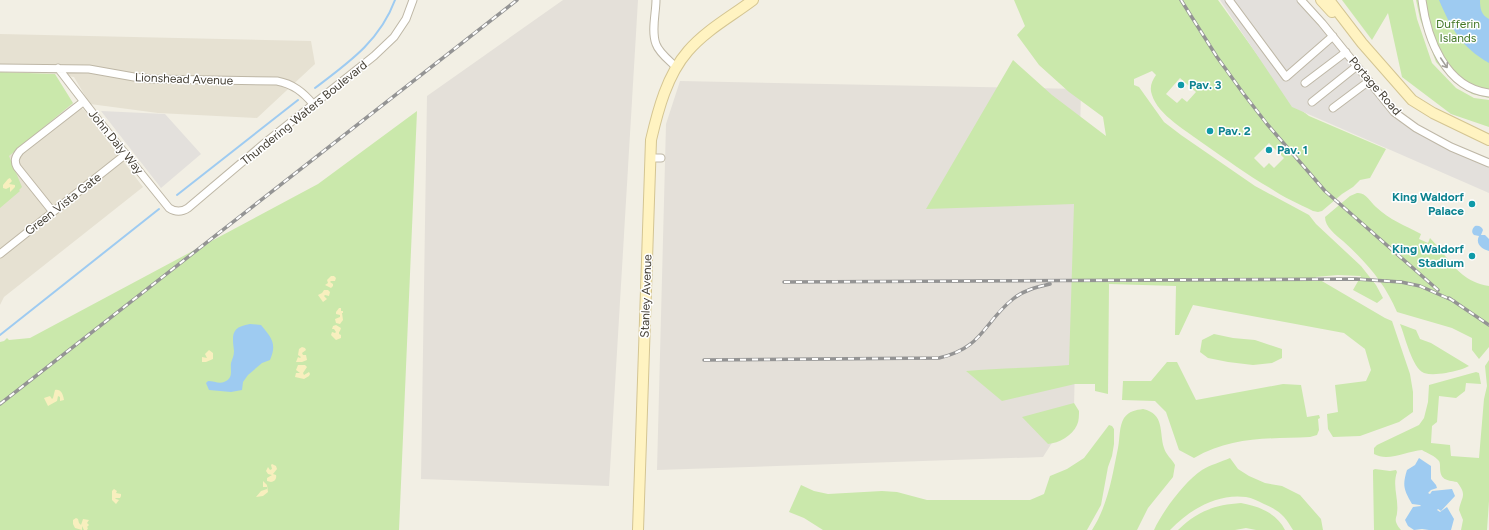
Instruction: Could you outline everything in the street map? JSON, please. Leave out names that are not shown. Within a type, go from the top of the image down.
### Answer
[{"type":"main road","name":"Stanley Avenue","points":[[638,530],[651,140],[660,103],[677,68],[688,51],[705,35],[753,0]]},
{"type":"main road","name":"Portage Road","points":[[1321,0],[1362,43],[1412,100],[1433,113],[1489,140]]},
{"type":"main road","name":"Portage Road","points":[[1329,0],[1362,43]]},
{"type":"street","name":"Thundering Waters Boulevard","points":[[178,211],[188,208],[313,104],[374,56],[394,36],[406,19],[413,0]]},
{"type":"street","points":[[656,0],[654,36],[656,45],[677,68]]},
{"type":"street","points":[[1229,0],[1286,77],[1333,36]]},
{"type":"street","name":"Portage Road","points":[[1301,0],[1333,36],[1394,112],[1416,128],[1489,163]]},
{"type":"street","points":[[1422,0],[1425,20],[1445,66],[1460,81],[1479,92],[1489,93]]},
{"type":"street","points":[[1305,83],[1346,52]]},
{"type":"street","points":[[1312,102],[1357,66]]},
{"type":"street","name":"Lionshead Avenue","points":[[0,68],[58,68],[96,70],[146,79],[277,81],[297,89],[313,104]]},
{"type":"street","name":"John Daly Way","points":[[58,68],[83,102],[169,208],[178,211]]},
{"type":"street","points":[[1333,108],[1369,81]]},
{"type":"street","points":[[53,212],[17,167],[15,157],[83,102]]},
{"type":"street","name":"Green Vista Gate","points":[[0,254],[126,154]]},
{"type":"street","points":[[650,158],[661,158]]},
{"type":"shaded area","points":[[563,0],[638,0],[609,486],[421,479],[427,96]]},
{"type":"shaded area","points":[[1220,0],[1306,0],[1393,114],[1450,149],[1489,167],[1489,193],[1292,107]]},
{"type":"shaded area","points":[[0,34],[311,41],[315,64],[257,118],[158,113],[90,104],[74,77],[55,74],[0,72]]},
{"type":"shaded area","points":[[680,81],[1081,89],[1074,408],[1043,457],[657,470],[666,124]]},
{"type":"shaded area","points":[[73,103],[84,110],[143,187],[4,297],[0,305],[0,162]]},
{"type":"shaded area","points":[[101,111],[165,114],[201,154],[161,188]]},
{"type":"green space","points":[[1014,0],[1218,0],[1292,103],[1309,116],[1386,149],[1370,178],[1360,180],[1322,211],[1313,211],[1253,178],[1167,116],[1155,102],[1152,95],[1151,84],[1156,75],[1152,71],[1134,79],[1134,85],[1139,87],[1164,122],[1255,186],[1309,215],[1316,224],[1361,266],[1376,285],[1383,298],[1377,303],[1353,290],[1361,276],[1338,275],[1315,277],[1392,321],[1410,374],[1413,392],[1413,412],[1399,422],[1360,436],[1333,437],[1328,429],[1327,414],[1338,412],[1335,385],[1366,381],[1371,370],[1365,349],[1344,333],[1193,305],[1179,335],[1175,335],[1176,286],[1109,284],[1108,394],[1095,391],[1095,384],[1075,384],[1002,401],[966,371],[1069,365],[1074,204],[926,209],[1013,60],[1052,95],[1106,136],[1103,117],[1069,92],[1039,65],[1017,35],[1025,26]],"holes":[[[1180,78],[1196,92],[1187,102],[1182,98],[1177,103],[1166,94]],[[1269,143],[1284,158],[1274,168],[1269,163],[1264,168],[1254,158]]]},
{"type":"green space","points":[[1342,0],[1413,0],[1417,19],[1432,63],[1456,88],[1474,98],[1489,100],[1489,127],[1451,114],[1402,77],[1388,13],[1372,40]]},
{"type":"green space","name":"Dufferin Islands","points":[[1416,0],[1489,0],[1489,98],[1472,94],[1454,82],[1436,62],[1420,19]]},
{"type":"green space","points":[[0,72],[55,74],[73,103],[9,156],[22,187],[19,190],[20,191],[0,208]]},
{"type":"green space","points":[[417,111],[399,530],[0,530],[0,342],[7,338],[9,340],[30,338],[318,184]]},
{"type":"green space","points":[[1357,193],[1363,194],[1381,212],[1421,234],[1419,239],[1428,243],[1430,238],[1455,268],[1462,274],[1478,283],[1489,286],[1489,347],[1479,359],[1472,350],[1472,338],[1452,328],[1397,312],[1381,282],[1360,257],[1329,227],[1325,221],[1325,217],[1350,196]]},
{"type":"green space","points":[[1400,324],[1416,330],[1420,339],[1431,343],[1469,366],[1446,373],[1424,373],[1416,365],[1412,358]]},
{"type":"green space","points":[[1214,334],[1233,338],[1255,340],[1282,349],[1282,358],[1272,363],[1253,365],[1208,358],[1200,352],[1202,340]]},
{"type":"green space","points":[[1489,360],[1489,501],[1487,530],[1461,530],[1463,520],[1459,510],[1463,496],[1462,490],[1457,482],[1444,479],[1442,477],[1440,462],[1437,459],[1422,450],[1391,457],[1379,456],[1374,454],[1374,448],[1377,445],[1419,425],[1424,418],[1428,402],[1429,385],[1476,372],[1479,373],[1481,384],[1466,383],[1465,391],[1456,398],[1439,396],[1437,422],[1432,426],[1431,443],[1450,445],[1451,456],[1479,458],[1484,399],[1487,386],[1485,366]]},
{"type":"green space","points":[[1167,362],[1177,362],[1196,400],[1283,384],[1301,385],[1307,417],[1319,415],[1320,418],[1318,419],[1319,430],[1317,435],[1310,437],[1236,442],[1208,451],[1194,458],[1179,450],[1166,412],[1155,401],[1122,400],[1123,381],[1151,381]]},
{"type":"green space","points":[[1074,403],[1079,411],[1079,420],[1075,429],[1069,436],[1052,443],[1048,444],[1022,417]]},
{"type":"green space","points":[[1143,409],[1150,411],[1158,419],[1165,450],[1175,465],[1173,477],[1148,508],[1137,530],[1092,530],[1106,501],[1114,470],[1122,421],[1130,412]]},
{"type":"green space","points":[[1109,425],[1114,429],[1112,456],[1108,467],[1101,505],[1087,530],[823,530],[804,518],[789,512],[801,485],[814,491],[828,494],[882,491],[897,492],[927,500],[1030,500],[1044,494],[1050,476],[1067,469],[1084,458]]},
{"type":"green space","points":[[1230,458],[1238,469],[1249,476],[1265,483],[1282,486],[1300,495],[1321,519],[1323,530],[1293,530],[1275,509],[1250,498],[1235,496],[1214,500],[1204,504],[1186,516],[1170,530],[1154,530],[1168,506],[1188,481],[1205,468]]},
{"type":"green space","points":[[1373,470],[1390,471],[1396,470],[1397,472],[1395,482],[1397,508],[1396,521],[1401,530],[1374,530]]},
{"type":"green space","points":[[1241,503],[1266,511],[1282,524],[1285,530],[1256,530],[1246,528],[1235,530],[1178,530],[1192,518],[1214,507]]},
{"type":"sand","points":[[10,178],[12,181],[9,184],[15,185],[15,187],[10,192],[10,187],[6,189],[3,188],[3,185]]},
{"type":"sand","points":[[331,276],[336,278],[335,281],[330,282],[333,284],[331,288],[325,285],[328,283],[327,280]]},
{"type":"sand","points":[[324,290],[328,290],[330,292],[329,296],[324,296],[327,299],[323,302],[318,295]]},
{"type":"sand","points":[[339,308],[343,311],[343,320],[340,324],[336,323],[335,319],[340,317],[340,315],[336,314]]},
{"type":"sand","points":[[336,325],[341,328],[339,334],[341,335],[341,338],[336,340],[331,335],[332,332],[336,332],[332,329],[333,326]]},
{"type":"sand","points":[[302,347],[306,350],[302,353],[303,355],[306,355],[307,360],[296,362],[298,357],[301,357],[298,355],[299,349]]},
{"type":"sand","points":[[209,350],[213,353],[213,359],[202,362],[202,357],[207,358],[205,354]]},
{"type":"sand","points":[[298,365],[305,365],[307,367],[303,373],[304,375],[309,372],[309,376],[304,379],[295,377],[296,373],[300,373],[296,370]]},
{"type":"sand","points":[[55,390],[59,390],[61,392],[64,400],[60,401],[60,397],[58,396],[57,401],[48,406],[44,398],[50,396],[52,399]]},
{"type":"sand","points":[[272,464],[276,466],[277,469],[273,474],[276,475],[276,479],[271,482],[267,481],[267,478],[272,475],[268,474],[266,471],[268,467],[270,470],[272,469]]},
{"type":"sand","points":[[263,481],[267,485],[268,492],[263,496],[256,497],[261,491],[267,489],[267,487],[263,487]]},
{"type":"sand","points":[[114,489],[117,491],[116,493],[121,494],[120,498],[115,498],[119,500],[116,504],[112,500],[112,491]]},
{"type":"sand","points":[[76,518],[81,525],[83,519],[89,520],[87,523],[89,525],[87,530],[84,530],[82,526],[82,530],[75,528],[73,520]]},
{"type":"water","points":[[1439,0],[1480,0],[1482,11],[1489,19],[1489,63],[1479,57],[1458,36]]},
{"type":"water","points":[[1475,226],[1481,227],[1483,230],[1481,235],[1485,235],[1489,239],[1489,251],[1484,249],[1479,244],[1479,236],[1473,234],[1472,232]]},
{"type":"water","points":[[250,324],[261,325],[271,338],[273,350],[270,360],[262,363],[248,375],[243,382],[242,390],[231,392],[209,390],[206,383],[208,381],[222,383],[229,378],[234,353],[234,333],[239,327]]},
{"type":"water","points":[[1419,458],[1431,466],[1431,479],[1437,488],[1428,493],[1430,494],[1432,491],[1452,489],[1455,496],[1441,511],[1438,509],[1437,510],[1440,512],[1447,507],[1454,519],[1451,530],[1414,530],[1408,526],[1405,520],[1413,507],[1421,506],[1412,504],[1404,484],[1407,470],[1415,465]]},
{"type":"waterway","points":[[315,88],[362,50],[381,28],[389,15],[395,0]]},
{"type":"waterway","points":[[177,195],[298,100]]},
{"type":"waterway","points":[[0,335],[159,209]]},
{"type":"railway","points":[[0,404],[517,0]]},
{"type":"railway","points":[[1181,0],[1217,57],[1243,93],[1267,124],[1325,191],[1438,290]]},
{"type":"railway","points":[[784,282],[1356,279],[1401,282],[1420,286],[1454,301]]},
{"type":"railway","points":[[704,360],[939,358],[954,354],[974,341],[1003,308],[1017,296],[1031,289],[1050,284]]},
{"type":"railway","points":[[1449,298],[1489,325]]},
{"type":"place","name":"Pav. 3","points":[[1181,85]]},
{"type":"place","name":"Pav. 2","points":[[1210,131]]},
{"type":"place","name":"Pav. 1","points":[[1269,150]]},
{"type":"place","name":"King Waldorf Palace","points":[[1472,204]]},
{"type":"place","name":"King Waldorf Stadium","points":[[1472,256]]}]
